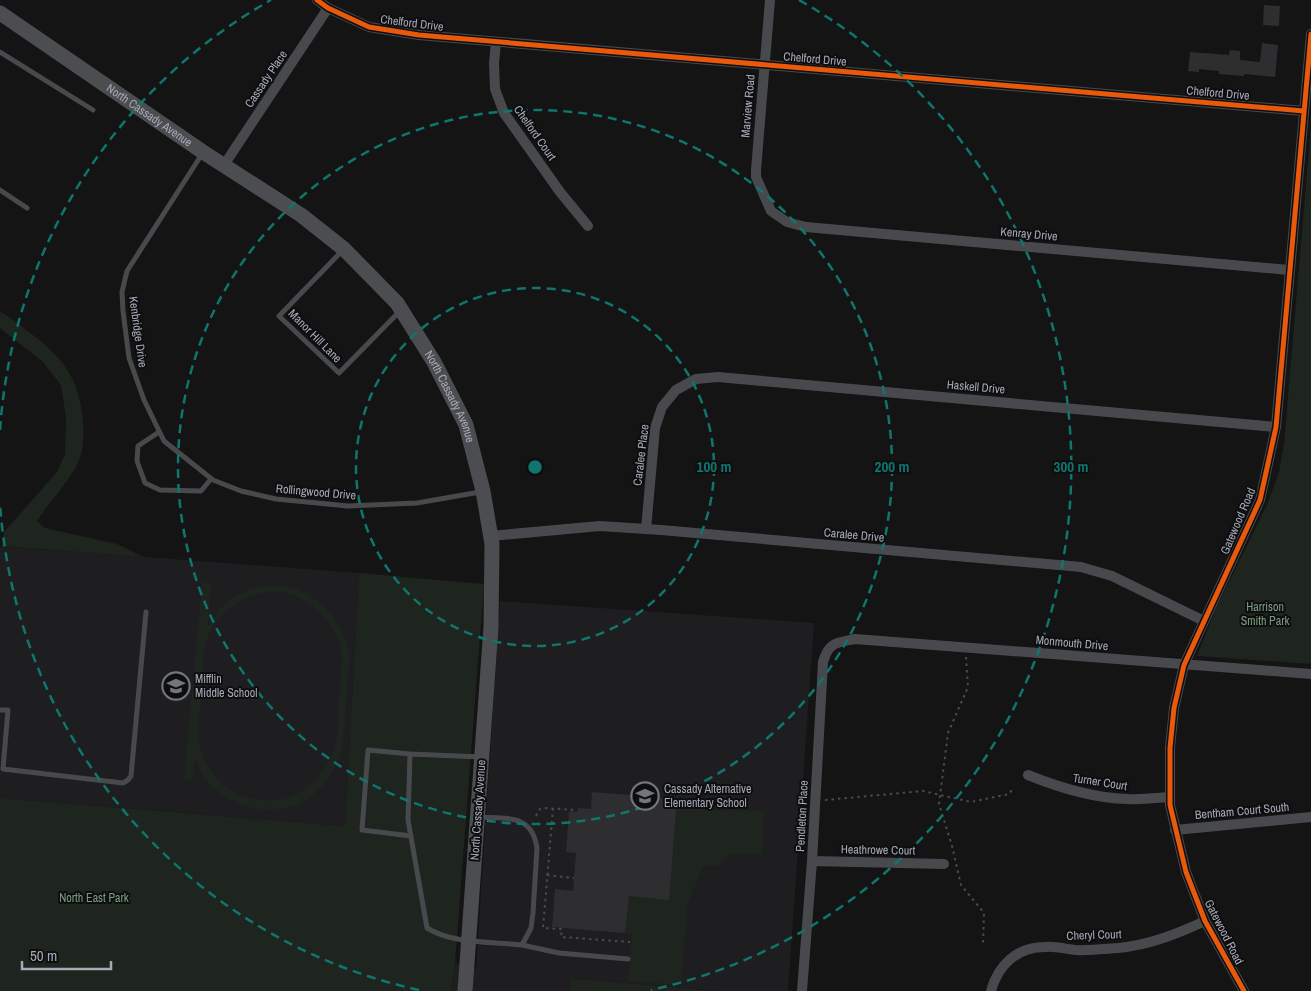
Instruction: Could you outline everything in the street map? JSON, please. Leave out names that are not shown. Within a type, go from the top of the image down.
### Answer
[{"type":"main road","name":"North Cassady Avenue","points":[[3,17],[203,152],[301,215],[344,249],[397,303],[434,362],[466,425],[483,491],[492,544],[491,627],[465,991]]},
{"type":"street","name":"Chelford Drive","points":[[317,0],[328,8],[369,27],[419,35],[1308,111]]},
{"type":"street","name":"Marview Road","points":[[770,0],[756,177],[771,211]]},
{"type":"street","name":"Cassady Place","points":[[224,165],[328,8]]},
{"type":"street","name":"Gatewood Road","points":[[1244,991],[1205,922],[1186,872],[1175,830],[1170,797],[1170,748],[1174,708],[1184,665],[1260,500],[1276,426],[1289,270],[1308,111],[1311,34]]},
{"type":"street","name":"Chelford Court","points":[[496,42],[494,63],[495,89],[504,113],[560,192],[588,226]]},
{"type":"street","name":"Kenray Drive","points":[[771,211],[787,222],[806,227],[1289,270]]},
{"type":"street","name":"Haskell Drive","points":[[676,390],[696,379],[718,377],[1276,426]]},
{"type":"street","name":"Caralee Place","points":[[646,529],[655,428],[662,407],[676,390]]},
{"type":"street","name":"Caralee Drive","points":[[490,536],[600,526],[1081,567],[1112,576],[1204,621]]},
{"type":"street","name":"Monmouth Drive","points":[[832,644],[855,639],[1311,674]]},
{"type":"street","name":"Pendleton Place","points":[[802,991],[812,862],[823,662],[826,652],[832,644]]},
{"type":"street","name":"Turner Court","points":[[1028,775],[1070,791],[1097,797],[1129,799],[1170,797]]},
{"type":"street","name":"Bentham Court South","points":[[1175,830],[1311,817]]},
{"type":"street","name":"Heathrowe Court","points":[[812,862],[944,864]]},
{"type":"street","name":"Cheryl Court","points":[[991,991],[994,980],[1002,966],[1012,956],[1027,949],[1045,947],[1078,950],[1118,948],[1173,936],[1205,922]]},
{"type":"lane","points":[[0,52],[93,110]]},
{"type":"lane","name":"Kenbridge Drive","points":[[164,441],[144,400],[129,358],[122,292],[127,271],[203,152]]},
{"type":"lane","points":[[0,190],[27,208]]},
{"type":"lane","name":"Manor Hill Lane","points":[[344,249],[279,316],[339,374],[400,310]]},
{"type":"lane","points":[[160,432],[138,446],[137,461],[145,483],[160,490],[201,491],[211,478]]},
{"type":"lane","name":"Rollingwood Drive","points":[[164,441],[211,478],[241,491],[276,499],[348,506],[417,503],[483,491]]},
{"type":"lane","points":[[0,710],[8,710],[3,769],[123,783],[128,780],[131,776],[146,612]]},
{"type":"lane","points":[[411,836],[362,830],[368,750],[482,757]]},
{"type":"lane","points":[[410,754],[408,820],[427,928],[439,935],[469,940],[522,945],[559,953],[628,959]]},
{"type":"lane","points":[[477,817],[519,820],[527,824],[536,838],[538,848],[533,913],[530,928],[522,945]]},
{"type":"path","points":[[966,647],[968,688],[948,733],[940,804],[961,886],[984,913],[983,944]]},
{"type":"path","points":[[816,799],[832,800],[923,791],[971,802],[1009,794],[1013,788]]},
{"type":"path","points":[[553,808],[543,928],[562,929],[561,937],[630,942]]},
{"type":"path","points":[[536,816],[540,809],[578,810]]},
{"type":"path","points":[[547,876],[574,878]]},
{"type":"shaded area","name":"Mifflin Middle School","points":[[0,546],[359,573],[345,826],[0,798]]},
{"type":"shaded area","name":"Cassady Alternative Elementary School","points":[[500,601],[814,623],[788,991],[716,991],[572,978],[571,991],[451,991],[455,963],[476,969]]},
{"type":"green space","name":"Harrison Smith Park","points":[[1311,126],[1311,664],[1197,656],[1216,608],[1267,505],[1279,472],[1284,444]]},
{"type":"green space","points":[[0,312],[47,346],[58,357],[75,383],[80,400],[83,431],[79,460],[68,479],[37,521],[45,528],[117,544],[143,557],[2,546],[4,532],[57,472],[65,454],[66,417],[61,385],[43,362],[0,328]]},
{"type":"green space","name":"North East Park","points":[[359,573],[484,584],[455,963],[451,991],[0,991],[0,798],[345,826]]},
{"type":"green space","points":[[202,582],[211,583],[208,626],[227,602],[247,591],[267,586],[286,586],[304,592],[320,603],[333,617],[343,635],[350,656],[342,750],[326,782],[316,793],[299,804],[286,808],[260,809],[235,802],[224,796],[208,782],[195,759],[193,780],[184,779]],"holes":[[[273,592],[297,597],[316,609],[331,626],[340,647],[342,658],[337,733],[331,756],[325,768],[308,787],[298,793],[286,798],[261,800],[243,796],[221,783],[205,761],[199,746],[198,730],[204,654],[206,642],[211,631],[223,614],[240,601]]]},
{"type":"green space","points":[[677,799],[708,810],[764,811],[762,855],[731,854],[718,866],[704,865],[688,903],[681,985],[628,981],[632,934],[625,933],[629,896],[669,899]]},
{"type":"green space","points":[[571,978],[716,991],[571,991]]},
{"type":"building","points":[[1264,5],[1280,6],[1279,26],[1263,25]]},
{"type":"building","points":[[1262,43],[1278,45],[1275,77],[1219,74],[1219,71],[1199,69],[1199,72],[1188,71],[1190,52],[1229,55],[1230,50],[1240,51],[1240,60],[1260,62]]},
{"type":"building","points":[[592,792],[677,799],[669,900],[629,896],[625,933],[552,927],[555,889],[573,891],[576,853],[566,852],[569,811],[577,812],[578,808],[591,809]]},
{"type":"cycle path","points":[[317,0],[328,8],[369,27],[419,35],[1304,111]]},
{"type":"cycle path","points":[[1244,991],[1205,921],[1186,872],[1170,805],[1170,748],[1174,708],[1184,665],[1260,500],[1276,427],[1311,34]]},
{"type":"place","name":"Mifflin Middle School","points":[[176,686]]},
{"type":"place","name":"Cassady Alternative Elementary School","points":[[645,796]]}]
